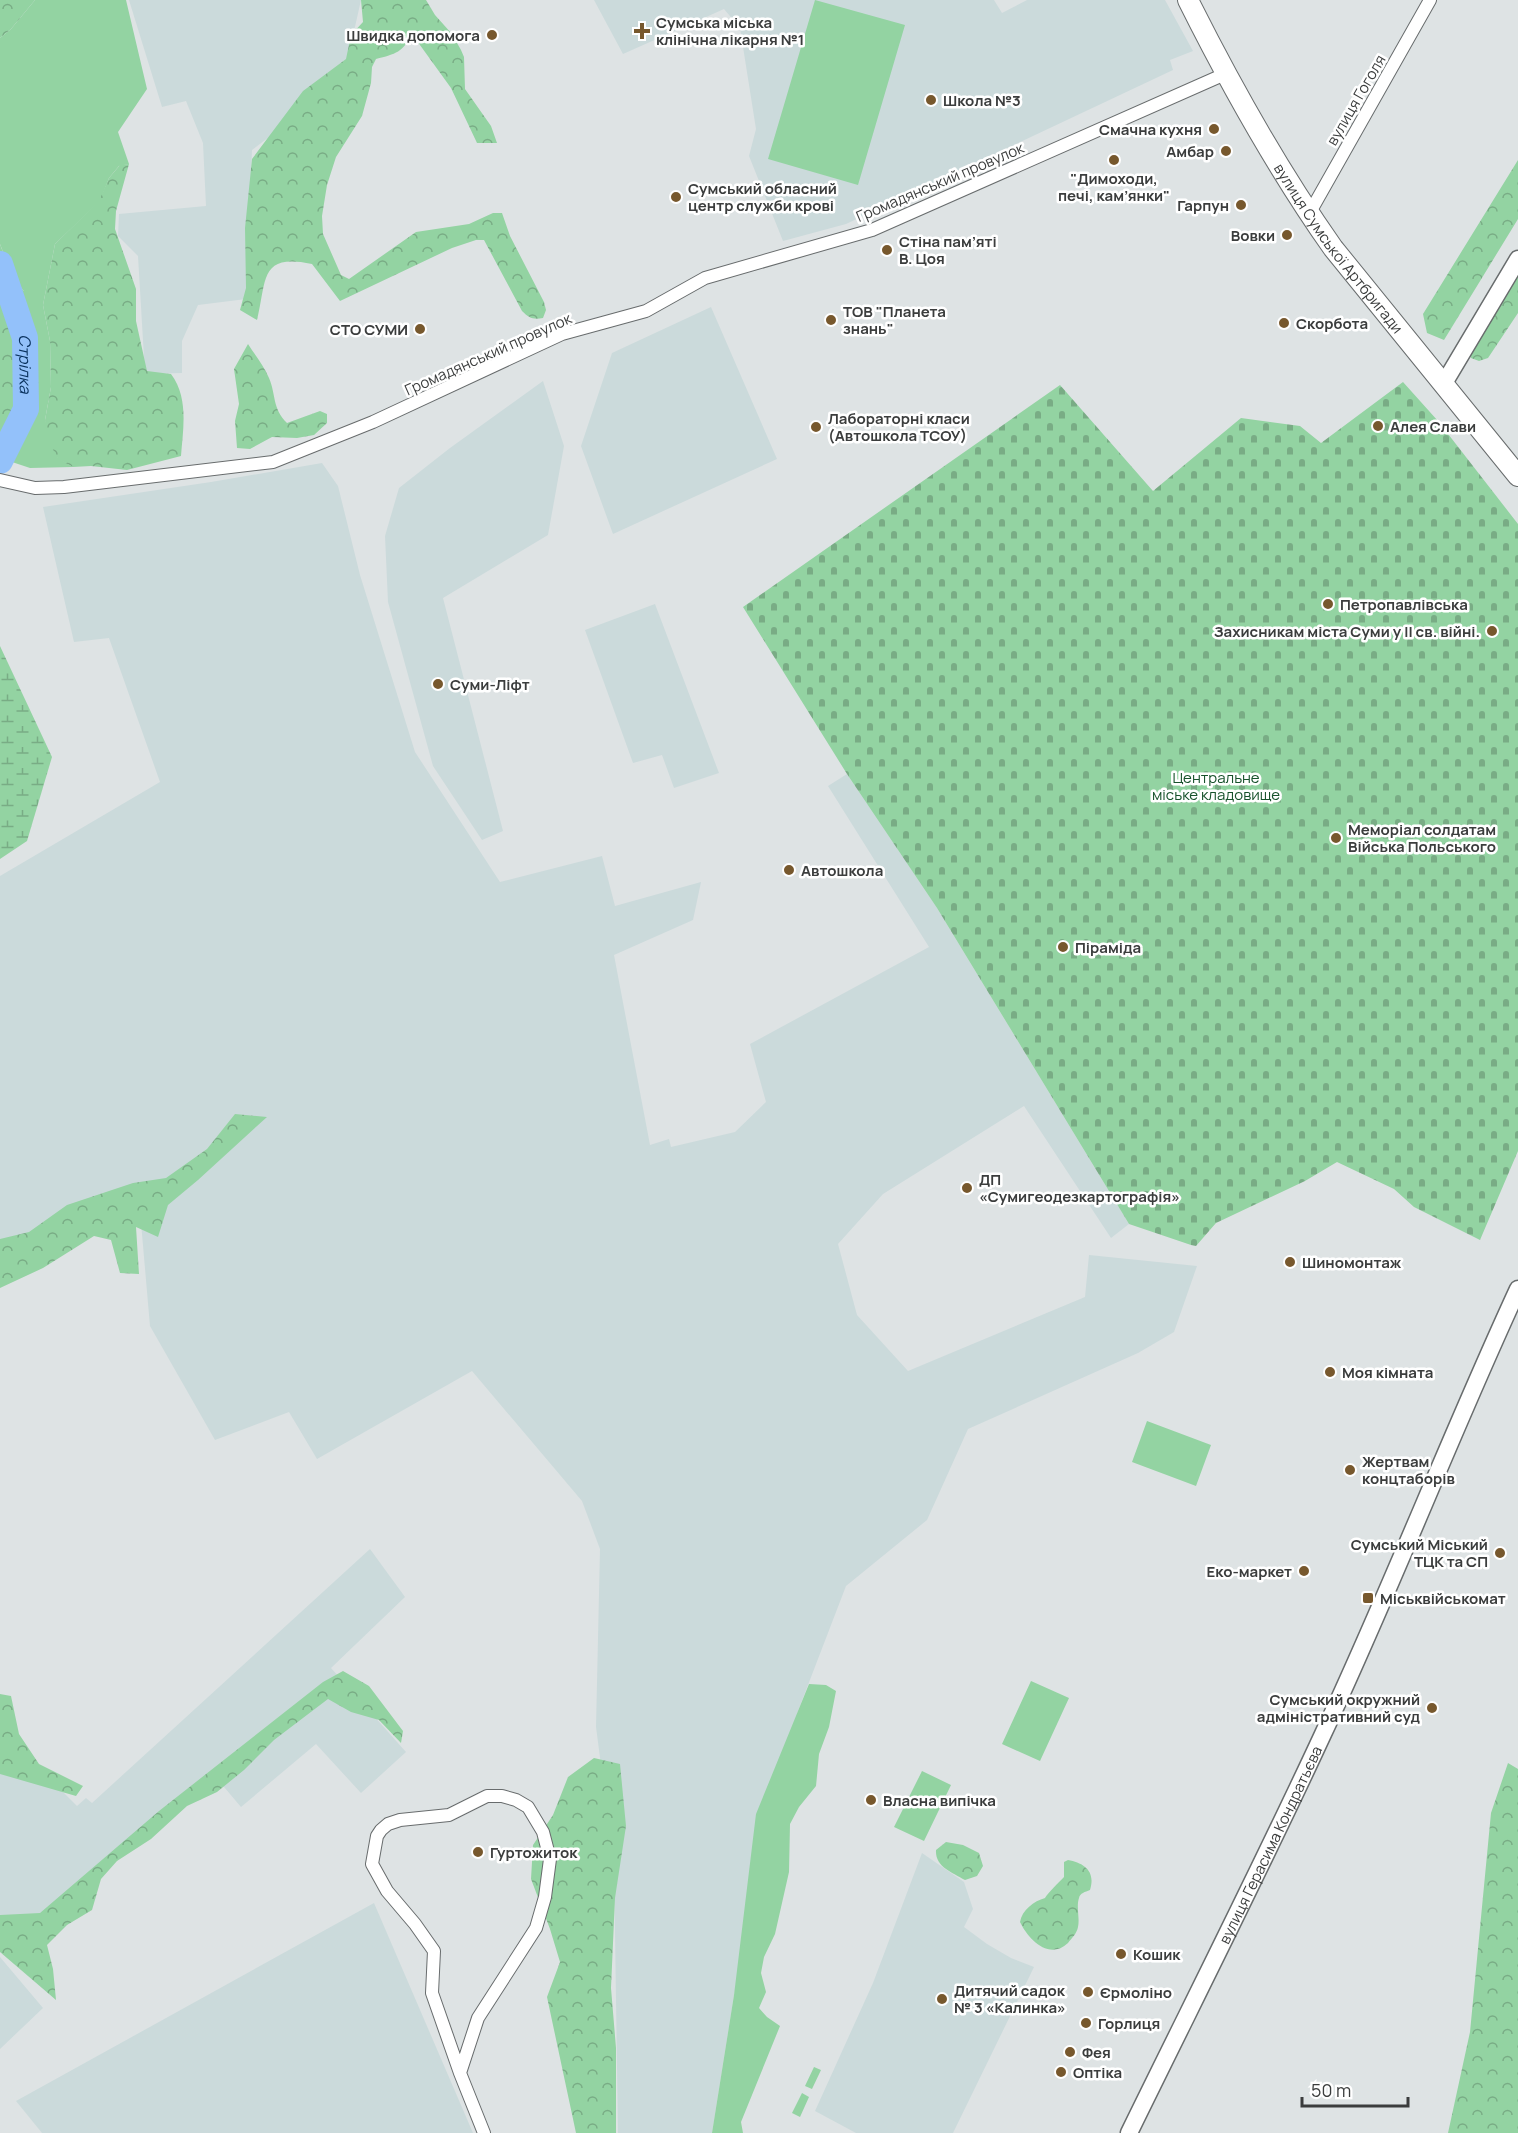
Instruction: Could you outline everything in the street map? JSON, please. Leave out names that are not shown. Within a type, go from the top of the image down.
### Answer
[{"type":"main road","name":"вулиця Сумської Артбригади","points":[[1188,0],[1225,74],[1309,214],[1333,248],[1518,476]]},
{"type":"main road","points":[[1443,385],[1518,259]]},
{"type":"main road","name":"вулиця Герасима Кондратьєва","points":[[1129,2133],[1324,1734],[1405,1551],[1478,1376],[1518,1289]]},
{"type":"street","name":"вулиця Гоголя","points":[[1309,214],[1430,0]]},
{"type":"street","name":"Громадянський провулок","points":[[0,480],[35,488],[64,488],[273,462],[373,422],[562,334],[646,311],[705,278],[872,230],[1225,74]]},
{"type":"street","points":[[460,2073],[478,2018],[537,1928],[546,1897],[550,1859],[543,1832],[528,1807],[502,1796],[487,1796],[449,1815],[400,1820],[388,1824],[381,1830],[374,1848],[372,1864],[378,1878],[434,1951],[432,1993],[460,2073],[484,2133]]},
{"type":"shaded area","points":[[129,0],[361,0],[348,58],[315,102],[252,150],[246,299],[198,305],[182,341],[182,373],[145,374],[138,256],[118,236],[119,214],[206,206],[203,143],[186,101],[162,107]]},
{"type":"shaded area","name":"Школа №3","points":[[594,0],[994,0],[1002,13],[1027,0],[1165,0],[1193,51],[1170,60],[1173,70],[846,224],[783,241],[749,156],[756,129],[740,28],[724,9],[623,54]]},
{"type":"shaded area","points":[[711,307],[777,459],[613,534],[581,446],[612,353]]},
{"type":"shaded area","name":"Суми-Ліфт","points":[[543,381],[564,446],[548,535],[443,598],[503,831],[482,840],[433,766],[388,602],[385,536],[399,488]]},
{"type":"shaded area","points":[[322,463],[338,486],[360,575],[415,752],[500,882],[602,856],[615,906],[701,882],[693,920],[614,955],[650,1145],[669,1139],[671,1147],[735,1132],[766,1102],[750,1044],[929,947],[828,786],[847,774],[937,908],[1129,1224],[1111,1238],[1024,1106],[883,1194],[838,1244],[857,1315],[908,1371],[1085,1297],[1089,1255],[1197,1266],[1174,1332],[1138,1353],[968,1429],[927,1520],[846,1586],[798,1711],[734,1995],[712,2133],[618,2133],[614,1864],[596,1727],[600,1549],[582,1501],[472,1371],[317,1459],[289,1412],[215,1440],[150,1326],[140,1211],[0,1274],[0,876],[160,782],[109,638],[74,642],[43,507]]},
{"type":"shaded area","points":[[655,604],[719,773],[674,788],[662,755],[633,763],[585,630]]},
{"type":"shaded area","points":[[370,1549],[405,1597],[331,1668],[406,1752],[361,1793],[316,1744],[241,1807],[213,1774],[33,1927],[0,1922],[0,1768],[53,1782],[77,1806],[86,1798],[92,1803]]},
{"type":"shaded area","name":"Дитячий садок № 3 «Калинка»","points":[[922,1853],[964,1882],[973,1909],[964,1927],[1011,1958],[1034,1967],[953,2133],[856,2133],[815,2111],[873,1983]]},
{"type":"shaded area","points":[[374,1903],[473,2133],[42,2133],[16,2101]]},
{"type":"shaded area","points":[[0,1957],[43,2008],[0,2049]]},
{"type":"green space","points":[[0,0],[35,0],[11,29],[0,38]]},
{"type":"green space","points":[[35,0],[126,0],[147,89],[118,132],[129,164],[119,166],[109,178],[100,201],[55,244],[43,305],[50,341],[51,387],[45,420],[58,458],[73,467],[30,468],[3,459],[16,450],[24,291],[13,278],[0,244],[0,38],[11,29]]},
{"type":"green space","points":[[361,0],[426,0],[435,15],[452,34],[461,50],[464,57],[465,89],[491,126],[497,143],[477,143],[451,88],[412,34],[398,51],[376,59],[372,67],[371,83],[362,116],[336,157],[327,185],[322,216],[323,234],[341,275],[349,279],[416,232],[469,224],[493,213],[502,213],[510,236],[544,302],[546,310],[543,318],[531,318],[522,311],[484,240],[476,240],[452,248],[340,301],[312,264],[282,262],[268,273],[257,320],[240,310],[246,288],[245,228],[252,159],[303,91],[346,59],[351,35],[363,22]]},
{"type":"green space","points":[[815,0],[905,25],[858,185],[768,159]]},
{"type":"green space","points":[[1518,160],[1518,219],[1444,340],[1427,333],[1423,314]]},
{"type":"green space","points":[[129,164],[116,211],[115,229],[136,289],[136,321],[147,371],[171,374],[177,383],[183,403],[181,456],[127,470],[91,466],[73,467],[58,459],[46,436],[45,420],[51,387],[50,341],[43,305],[55,244],[99,201],[109,178],[120,165]]},
{"type":"green space","points":[[0,244],[12,278],[24,291],[36,332],[39,378],[32,421],[16,450],[3,459],[0,458]]},
{"type":"green space","points":[[1518,268],[1518,313],[1488,358],[1479,361],[1471,358],[1469,350]]},
{"type":"green space","points":[[248,344],[267,374],[279,412],[287,423],[320,411],[327,414],[327,423],[314,435],[297,438],[272,437],[250,449],[237,448],[235,421],[239,404],[234,369]]},
{"type":"green space","name":"Центральне міське кладовище","points":[[1403,382],[1438,421],[1518,524],[1518,1151],[1480,1240],[1414,1207],[1394,1189],[1337,1162],[1305,1181],[1216,1223],[1196,1246],[1191,1245],[1129,1224],[937,908],[847,774],[743,607],[1060,385],[1153,491],[1241,418],[1300,426],[1321,443]]},
{"type":"green space","points":[[0,646],[52,757],[27,841],[0,859]]},
{"type":"green space","points":[[235,1114],[267,1117],[168,1205],[158,1237],[136,1227],[139,1274],[120,1273],[111,1240],[94,1236],[43,1268],[0,1288],[0,1239],[29,1232],[67,1205],[133,1183],[166,1178],[207,1149]]},
{"type":"green space","points":[[1147,1421],[1211,1445],[1196,1486],[1132,1462]]},
{"type":"green space","points":[[343,1671],[369,1686],[403,1731],[401,1743],[379,1720],[351,1712],[328,1699],[274,1740],[244,1770],[217,1792],[187,1806],[151,1839],[117,1861],[101,1879],[92,1910],[67,1925],[47,1945],[53,1969],[56,2000],[0,1952],[0,1915],[40,1913],[159,1811],[323,1682]]},
{"type":"green space","points":[[1031,1681],[1069,1698],[1040,1761],[1002,1744]]},
{"type":"green space","points":[[809,1684],[826,1685],[836,1691],[829,1727],[819,1754],[816,1786],[799,1807],[790,1824],[789,1872],[775,1934],[764,1957],[761,1973],[766,1992],[759,2008],[780,2026],[741,2122],[743,2133],[712,2133],[734,1995],[756,1814]]},
{"type":"green space","points":[[0,1694],[11,1696],[19,1734],[39,1764],[83,1786],[76,1796],[0,1774]]},
{"type":"green space","points":[[594,1758],[620,1764],[626,1826],[615,1898],[611,1988],[616,2048],[616,2133],[576,2133],[547,1997],[560,1962],[531,1879],[533,1845],[553,1815],[568,1777]]},
{"type":"green space","points":[[1508,1763],[1518,1769],[1518,2133],[1448,2133],[1470,2032],[1491,1813]]},
{"type":"green space","points":[[922,1771],[951,1785],[924,1841],[894,1827]]},
{"type":"green space","points":[[946,1842],[963,1845],[979,1853],[983,1866],[977,1876],[965,1880],[941,1865],[936,1856],[936,1850]]},
{"type":"green space","points":[[1068,1860],[1079,1863],[1090,1873],[1090,1890],[1080,1896],[1078,1924],[1074,1935],[1061,1948],[1047,1949],[1028,1935],[1020,1922],[1026,1910],[1045,1898],[1064,1877],[1064,1862]]},
{"type":"green space","points":[[814,2067],[821,2070],[812,2089],[805,2086]]},
{"type":"green space","points":[[802,2093],[809,2097],[800,2117],[792,2113]]},
{"type":"waterway","name":"Стрілка","points":[[0,264],[25,338],[26,409],[0,461]]},
{"type":"place","name":"Сумська міська клінічна лікарня №1","points":[[642,31]]},
{"type":"place","name":"Швидка допомога","points":[[492,35]]},
{"type":"place","name":"Школа №3","points":[[931,100]]},
{"type":"place","name":"Смачна кухня","points":[[1214,129]]},
{"type":"place","name":"Амбар","points":[[1226,151]]},
{"type":"place","name":"\"Димоходи, печі, кам’янки\"","points":[[1114,160]]},
{"type":"place","name":"Сумський обласний центр служби крові","points":[[676,197]]},
{"type":"place","name":"Гарпун","points":[[1241,205]]},
{"type":"place","name":"Вовки","points":[[1287,235]]},
{"type":"place","name":"Стіна пам’яті В. Цоя","points":[[887,250]]},
{"type":"place","name":"ТОВ \"Планета знань\"","points":[[831,320]]},
{"type":"place","name":"Скорбота","points":[[1284,323]]},
{"type":"place","name":"СТО СУМИ","points":[[420,329]]},
{"type":"place","name":"Алея Слави","points":[[1378,426]]},
{"type":"place","name":"Лабораторні класи (Автошкола ТСОУ)","points":[[816,427]]},
{"type":"place","name":"Петропавлівська","points":[[1328,604]]},
{"type":"place","name":"Захисникам міста Суми у ІІ св. війні.","points":[[1492,631]]},
{"type":"place","name":"Суми-Ліфт","points":[[438,684]]},
{"type":"place","name":"Меморіал солдатам Війська Польського","points":[[1336,838]]},
{"type":"place","name":"Автошкола","points":[[789,870]]},
{"type":"place","name":"Піраміда","points":[[1063,947]]},
{"type":"place","name":"ДП «Сумигеодезкартографія»","points":[[967,1188]]},
{"type":"place","name":"Шиномонтаж","points":[[1290,1262]]},
{"type":"place","name":"Моя кімната","points":[[1330,1372]]},
{"type":"place","name":"Жертвам концтаборів","points":[[1350,1470]]},
{"type":"place","name":"Сумський Міський ТЦК та СП","points":[[1500,1553]]},
{"type":"place","name":"Еко-маркет","points":[[1304,1571]]},
{"type":"place","name":"Міськвійськомат","points":[[1368,1598]]},
{"type":"place","name":"Сумський окружний адміністративний суд","points":[[1432,1708]]},
{"type":"place","name":"Власна випічка","points":[[871,1800]]},
{"type":"place","name":"Гуртожиток","points":[[478,1852]]},
{"type":"place","name":"Кошик","points":[[1121,1954]]},
{"type":"place","name":"Єрмоліно","points":[[1088,1992]]},
{"type":"place","name":"Дитячий садок № 3 «Калинка»","points":[[942,1999]]},
{"type":"place","name":"Горлиця","points":[[1086,2023]]},
{"type":"place","name":"Фея","points":[[1070,2052]]},
{"type":"place","name":"Оптіка","points":[[1061,2072]]}]
